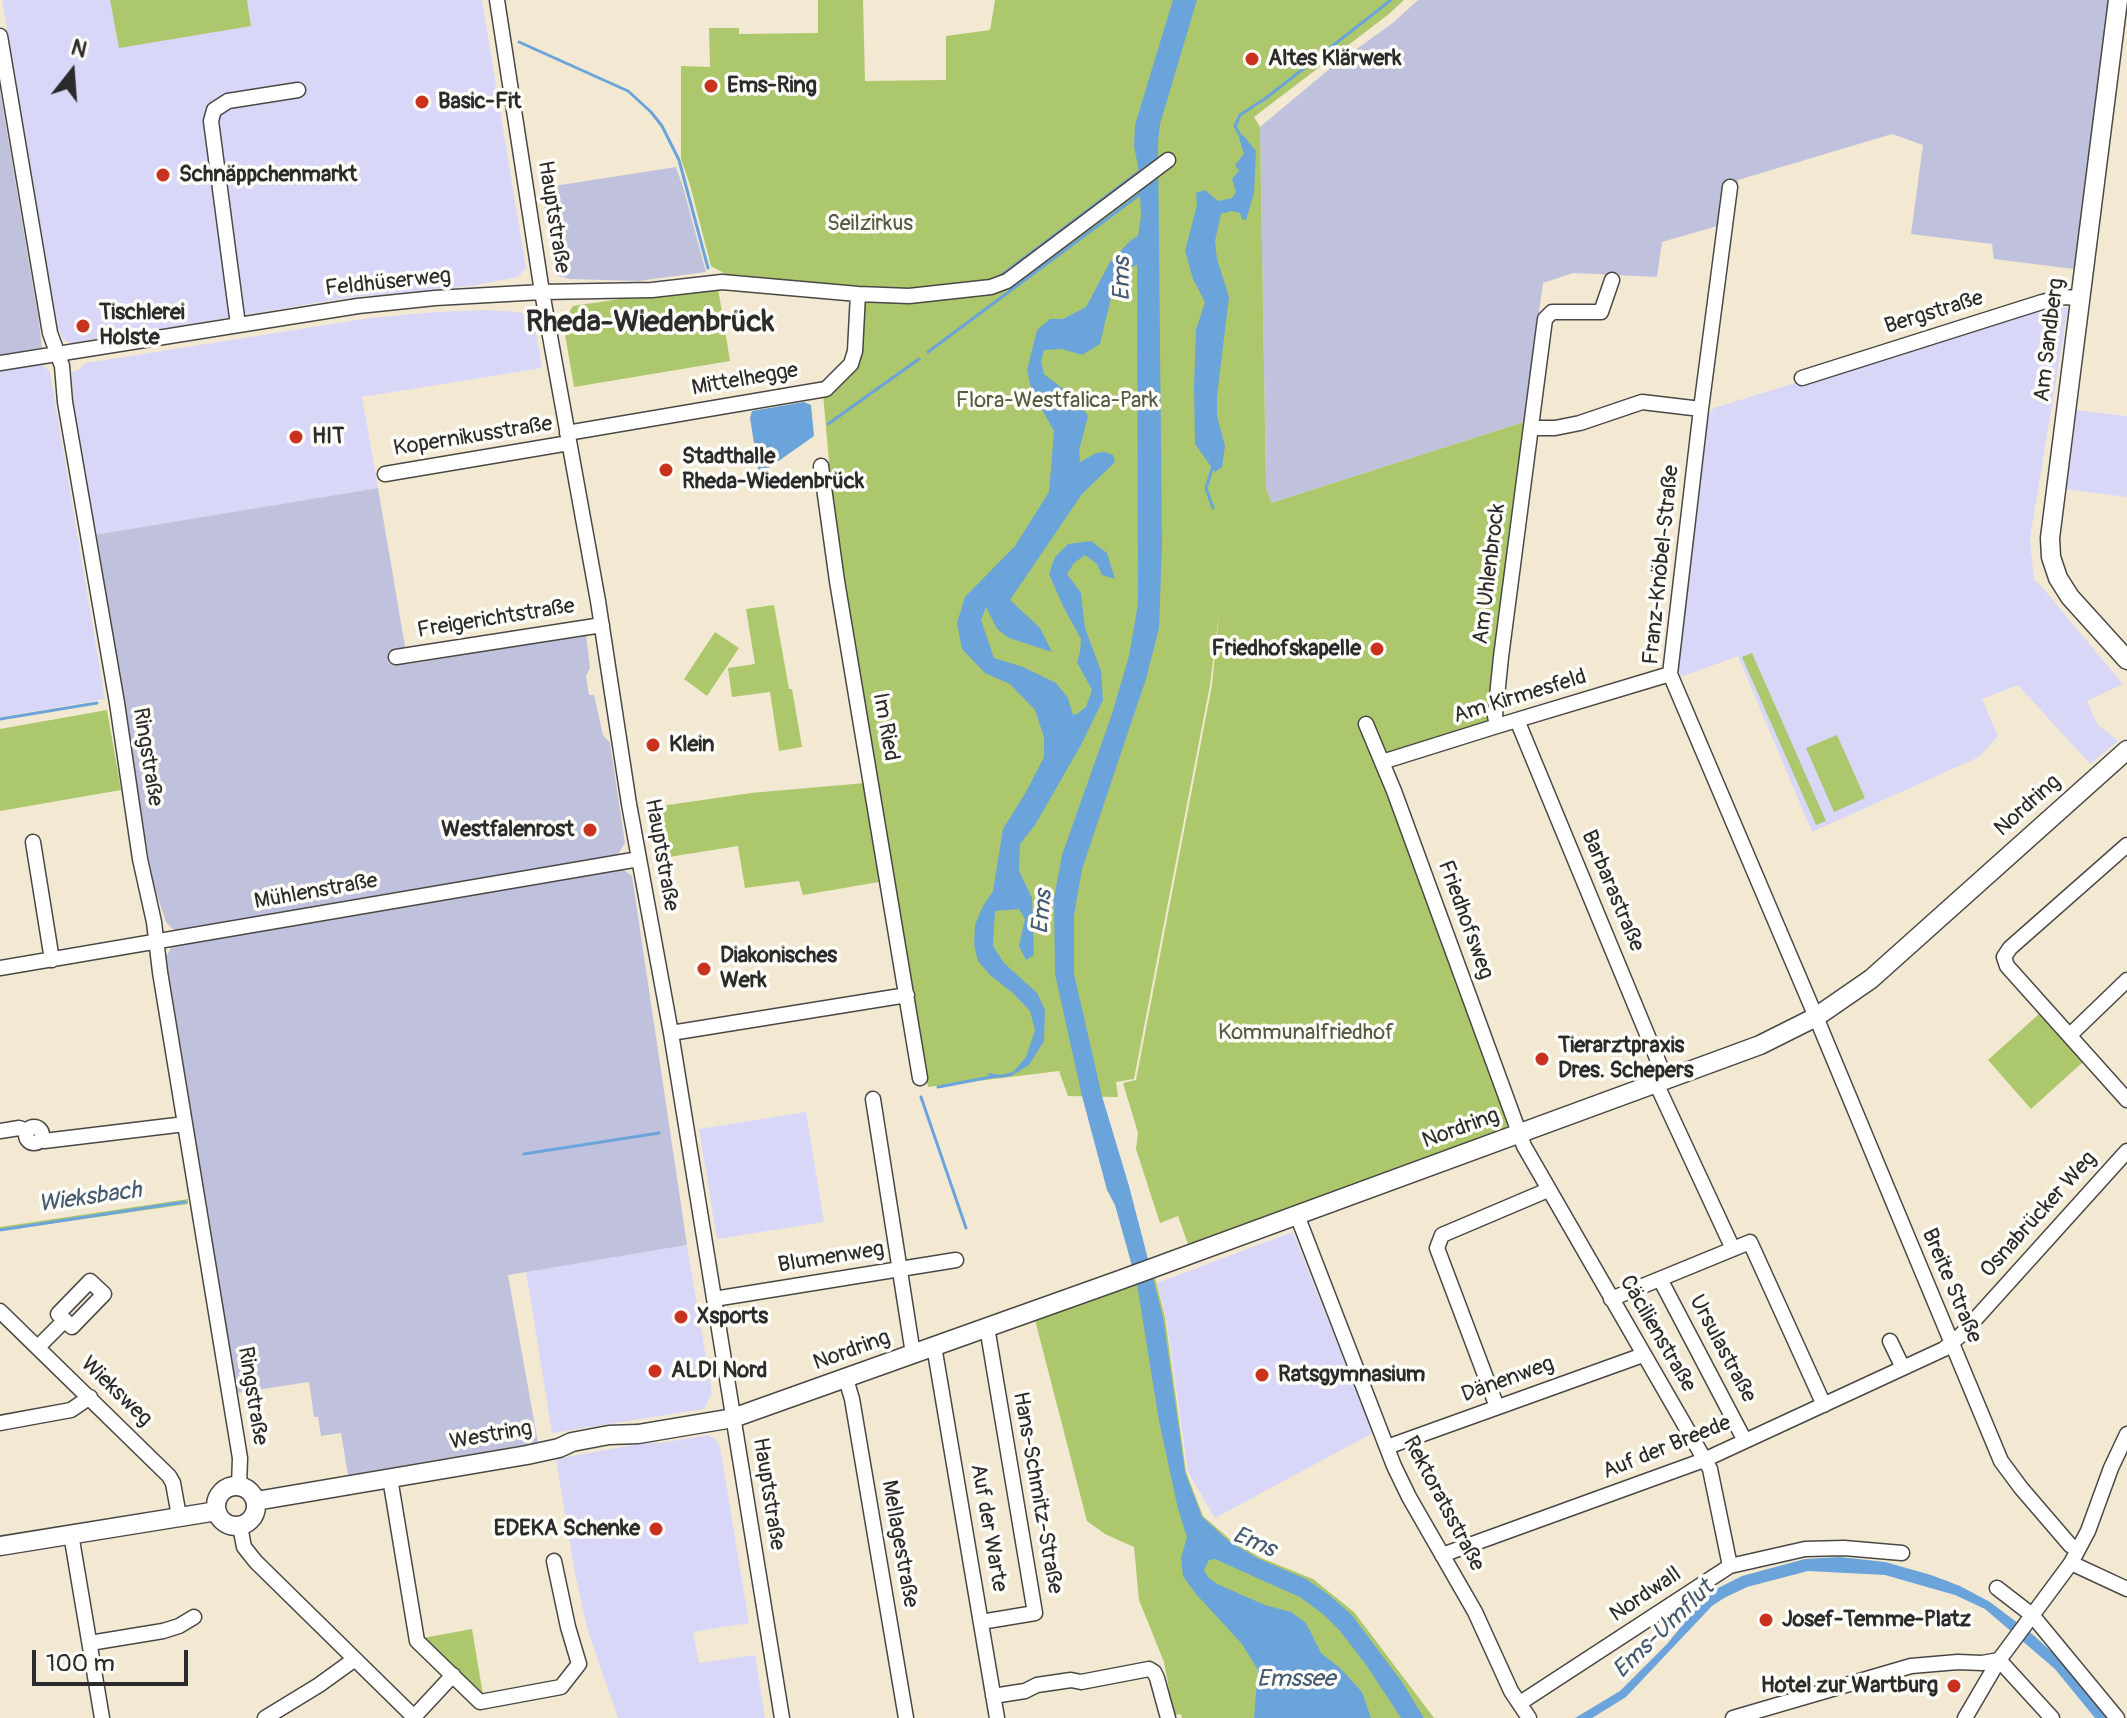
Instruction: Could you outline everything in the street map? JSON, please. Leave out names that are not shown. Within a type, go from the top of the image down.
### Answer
[{"type":"main road","name":"Am Sandberg","points":[[2118,0],[2050,538],[2051,557],[2058,578],[2070,597],[2127,660]]},
{"type":"main road","name":"Nordring","points":[[733,1418],[1760,1045],[1816,1017],[1871,979],[2127,750]]},
{"type":"main road","name":"Westring","points":[[256,1501],[527,1455],[599,1437],[638,1434],[733,1418]]},
{"type":"main road","points":[[239,1486],[247,1489],[256,1501],[253,1517],[240,1526],[225,1523],[217,1511],[216,1504],[224,1490],[239,1486]]},
{"type":"main road","points":[[0,1546],[217,1511]]},
{"type":"street","name":"Hauptstraße","points":[[497,0],[542,292],[671,1033],[782,1718]]},
{"type":"street","name":"Ringstraße","points":[[0,36],[50,333],[58,355],[115,689],[140,859],[157,942],[240,1458],[239,1486]]},
{"type":"street","points":[[238,325],[211,121],[214,110],[228,101],[298,90]]},
{"type":"street","points":[[542,292],[652,290],[722,282],[909,296],[991,287],[1007,281],[1168,160]]},
{"type":"street","name":"Franz-Knöbel-Straße","points":[[1730,187],[1670,674],[1816,1017]]},
{"type":"street","name":"Am Uhlenbrock","points":[[1497,726],[1496,701],[1545,319],[1552,312],[1601,312],[1612,280]]},
{"type":"street","name":"Feldhüserweg","points":[[0,363],[358,306],[542,292]]},
{"type":"street","name":"Mittelhegge","points":[[568,438],[826,389],[851,364],[855,351],[858,294]]},
{"type":"street","name":"Bergstraße","points":[[1802,378],[2042,302],[2063,297],[2079,298]]},
{"type":"street","points":[[1531,428],[1555,428],[1580,423],[1642,402],[1701,409]]},
{"type":"street","name":"Kopernikusstraße","points":[[385,474],[568,438]]},
{"type":"street","name":"Im Ried","points":[[821,466],[837,581],[920,1078]]},
{"type":"street","name":"Freigerichtstraße","points":[[396,657],[602,625]]},
{"type":"street","name":"Am Kirmesfeld","points":[[1382,762],[1670,674]]},
{"type":"street","name":"Barbarastraße","points":[[1517,720],[1661,1082],[1733,1249]]},
{"type":"street","name":"Friedhofsweg","points":[[1366,724],[1519,1133]]},
{"type":"street","points":[[33,842],[52,960]]},
{"type":"street","points":[[2127,845],[2000,955],[2127,1100]]},
{"type":"street","name":"Mühlenstraße","points":[[0,968],[639,859]]},
{"type":"street","points":[[2070,1035],[2127,980]]},
{"type":"street","points":[[671,1033],[907,995]]},
{"type":"street","name":"Breite Straße","points":[[1816,1017],[2001,1461],[2067,1542],[2078,1550]]},
{"type":"street","points":[[873,1099],[913,1354]]},
{"type":"street","points":[[0,1131],[19,1128],[44,1141],[185,1124]]},
{"type":"street","name":"Cäcilienstraße","points":[[1519,1133],[1548,1190],[1710,1469],[1730,1566]]},
{"type":"street","name":"Osnabrücker Weg","points":[[1951,1344],[2127,1151]]},
{"type":"street","points":[[1497,1407],[1437,1248],[1442,1235],[1548,1190]]},
{"type":"street","name":"Rektoratsstraße","points":[[1297,1215],[1409,1497],[1475,1612],[1511,1691],[1529,1718]]},
{"type":"street","points":[[1733,1249],[1750,1242],[1824,1405]]},
{"type":"street","name":"Ursulastraße","points":[[1611,1299],[1733,1249]]},
{"type":"street","name":"Blumenweg","points":[[714,1299],[956,1260]]},
{"type":"street","name":"Ursulastraße","points":[[1660,1279],[1745,1441]]},
{"type":"street","name":"Wieksweg","points":[[0,1311],[169,1476],[179,1516]]},
{"type":"street","points":[[38,1347],[65,1320]]},
{"type":"street","name":"Hans-Schmitz-Straße","points":[[981,1622],[1035,1613],[987,1327]]},
{"type":"street","points":[[1890,1341],[1903,1368]]},
{"type":"street","name":"Auf der Breede","points":[[1442,1555],[1704,1460],[1951,1344]]},
{"type":"street","name":"Auf der Warte","points":[[934,1346],[997,1718]]},
{"type":"street","name":"Dänenweg","points":[[1387,1447],[1643,1355]]},
{"type":"street","name":"Mellagestraße","points":[[846,1379],[852,1399],[906,1718]]},
{"type":"street","points":[[0,1423],[71,1410],[90,1397]]},
{"type":"street","points":[[1965,1718],[1999,1660],[2071,1563],[2127,1434]]},
{"type":"street","points":[[390,1478],[417,1641],[480,1702],[561,1687],[579,1664],[554,1561]]},
{"type":"street","points":[[240,1526],[244,1547],[256,1562],[414,1718],[453,1675]]},
{"type":"street","points":[[71,1534],[102,1718]]},
{"type":"street","name":"Nordwall","points":[[1520,1703],[1730,1566],[1805,1549],[1844,1548],[1902,1553]]},
{"type":"street","points":[[2071,1563],[2127,1589]]},
{"type":"street","points":[[1997,1588],[2030,1618],[2117,1718]]},
{"type":"street","points":[[90,1643],[163,1631],[194,1617]]},
{"type":"street","points":[[265,1718],[355,1659]]},
{"type":"street","points":[[1733,1718],[1911,1666],[1999,1660]]},
{"type":"street","points":[[1999,1660],[2052,1718]]},
{"type":"street","points":[[993,1696],[1025,1691],[1037,1685],[1071,1680],[1081,1682],[1149,1669],[1157,1678],[1168,1718]]},
{"type":"shaded area","points":[[2,0],[110,0],[119,47],[251,25],[247,0],[482,0],[526,268],[518,277],[471,286],[346,298],[72,344],[63,339],[56,323]]},
{"type":"shaded area","points":[[1418,0],[2109,0],[2074,269],[1994,259],[1992,244],[1911,234],[1923,145],[1892,134],[1738,180],[1731,222],[1662,242],[1657,277],[1573,273],[1543,283],[1524,422],[1271,503],[1266,487],[1260,127]]},
{"type":"shaded area","points":[[0,90],[42,348],[0,355]]},
{"type":"shaded area","points":[[676,167],[706,272],[638,281],[558,276],[541,188]]},
{"type":"shaded area","points":[[2050,304],[2068,308],[2030,538],[2034,580],[2123,684],[2087,701],[2097,724],[2118,741],[2090,764],[2018,685],[1982,699],[1998,736],[1979,757],[1812,832],[1738,656],[1681,677],[1678,665],[1707,416],[1714,408]]},
{"type":"shaded area","points":[[487,310],[518,312],[534,321],[542,368],[362,397],[378,488],[94,535],[73,406],[72,372],[86,363],[370,318]]},
{"type":"shaded area","points":[[40,362],[50,372],[105,699],[0,717],[0,369]]},
{"type":"shaded area","points":[[2075,410],[2127,416],[2127,497],[2064,489]]},
{"type":"shaded area","points":[[378,488],[408,664],[586,634],[589,695],[594,695],[603,735],[610,743],[625,843],[617,856],[175,931],[166,922],[153,883],[94,535]]},
{"type":"shaded area","points":[[624,870],[632,876],[687,1245],[508,1275],[538,1443],[348,1475],[341,1433],[321,1436],[318,1417],[314,1417],[309,1382],[237,1393],[166,957],[172,946]]},
{"type":"shaded area","points":[[806,1112],[824,1222],[717,1239],[699,1129]]},
{"type":"shaded area","name":"Ratsgymnasium","points":[[1293,1232],[1373,1433],[1215,1518],[1188,1472],[1166,1317],[1157,1283]]},
{"type":"shaded area","points":[[687,1245],[712,1393],[704,1409],[552,1433],[526,1271]]},
{"type":"shaded area","points":[[708,1435],[720,1447],[749,1623],[693,1632],[699,1663],[755,1655],[765,1718],[618,1718],[587,1628],[556,1459]]},
{"type":"green space","points":[[110,0],[247,0],[251,26],[119,48]]},
{"type":"green space","name":"Flora-Westfalica-Park","points":[[818,0],[863,0],[865,81],[946,80],[946,36],[990,30],[995,0],[1404,0],[1254,117],[1260,127],[1266,487],[1271,503],[1524,422],[1490,724],[1374,759],[1509,1122],[1506,1128],[1188,1244],[1178,1216],[1160,1223],[1136,1149],[1138,1133],[1123,1083],[1136,1080],[1212,685],[1219,614],[1210,685],[1134,1079],[1116,1082],[1118,1097],[1068,1096],[1059,1071],[928,1087],[825,475],[829,461],[823,394],[855,365],[862,290],[735,279],[711,266],[681,159],[681,66],[710,67],[709,28],[739,28],[739,34],[818,33]]},
{"type":"green space","points":[[718,288],[730,361],[574,387],[563,322],[573,306]]},
{"type":"green space","points":[[774,605],[802,747],[779,751],[770,692],[732,697],[728,668],[755,664],[746,609]]},
{"type":"green space","points":[[715,632],[739,648],[707,696],[684,679]]},
{"type":"green space","points":[[1752,653],[1826,821],[1816,825],[1742,657]]},
{"type":"green space","points":[[107,710],[121,790],[0,811],[0,729]]},
{"type":"green space","points":[[1837,735],[1865,798],[1834,812],[1806,748]]},
{"type":"green space","points":[[865,783],[879,882],[803,895],[799,881],[745,888],[738,846],[656,859],[647,808],[751,793]]},
{"type":"green space","points":[[2039,1014],[2083,1062],[2031,1109],[1988,1060]]},
{"type":"green space","points":[[188,1199],[188,1204],[0,1231],[0,1227]]},
{"type":"green space","points":[[1155,1278],[1165,1317],[1186,1472],[1203,1516],[1232,1541],[1261,1558],[1313,1579],[1354,1612],[1434,1718],[1182,1718],[1181,1714],[1174,1715],[1164,1662],[1139,1600],[1134,1547],[1105,1534],[1087,1521],[1035,1320]]},
{"type":"green space","points":[[472,1629],[483,1695],[423,1638]]},
{"type":"water","name":"Emssee","points":[[1173,0],[1197,0],[1160,124],[1158,142],[1162,545],[1159,628],[1146,679],[1082,869],[1074,915],[1074,974],[1102,1096],[1163,1317],[1185,1472],[1202,1517],[1230,1542],[1259,1559],[1306,1579],[1351,1614],[1402,1682],[1424,1718],[1401,1718],[1340,1631],[1300,1597],[1215,1559],[1209,1560],[1204,1570],[1217,1584],[1265,1605],[1291,1612],[1306,1623],[1321,1653],[1362,1692],[1371,1718],[1254,1718],[1258,1670],[1242,1644],[1183,1576],[1181,1558],[1187,1537],[1159,1421],[1137,1284],[1082,1096],[1055,974],[1054,898],[1062,855],[1112,714],[1129,656],[1138,604],[1137,265],[1113,289],[1100,344],[1082,355],[1062,349],[1044,350],[1041,361],[1044,374],[1077,400],[1088,416],[1079,451],[1080,462],[1096,453],[1105,452],[1113,455],[1115,462],[1082,494],[1010,600],[1040,628],[1052,652],[1009,638],[997,629],[986,607],[981,620],[994,658],[1023,667],[1056,683],[1068,698],[1073,715],[1077,714],[1086,707],[1092,690],[1077,662],[1081,639],[1049,574],[1055,557],[1068,544],[1091,541],[1107,553],[1115,579],[1102,575],[1097,564],[1085,555],[1074,563],[1067,574],[1081,593],[1085,628],[1101,671],[1103,700],[1035,825],[1020,844],[1019,871],[1032,898],[1034,955],[1026,960],[1019,946],[1025,919],[1019,909],[995,911],[993,946],[1004,963],[1037,993],[1045,1010],[1044,1041],[1029,1065],[1011,1076],[999,1078],[988,1075],[1013,1072],[1026,1057],[1035,1030],[1030,1011],[978,961],[974,945],[975,925],[993,891],[1003,829],[1044,757],[1044,737],[1035,710],[1010,684],[985,673],[962,649],[957,623],[965,597],[1015,546],[1049,492],[1054,431],[1032,392],[1027,370],[1037,330],[1050,319],[1063,319],[1086,307],[1110,262],[1138,236],[1141,216],[1135,125]]},
{"type":"water","points":[[1243,135],[1256,151],[1254,193],[1246,220],[1240,213],[1232,211],[1221,214],[1215,241],[1217,259],[1229,297],[1217,396],[1217,416],[1225,446],[1222,467],[1215,472],[1195,444],[1196,330],[1205,302],[1193,279],[1185,251],[1197,205],[1196,193],[1205,190],[1218,201],[1232,198],[1236,192],[1232,179],[1239,171],[1235,165],[1244,154],[1239,138]]},
{"type":"water","points":[[804,402],[811,405],[814,436],[763,472],[758,469],[750,418],[752,411]]},
{"type":"water","points":[[1840,1557],[1885,1562],[1931,1575],[1990,1602],[2064,1663],[2107,1718],[2095,1718],[2055,1669],[1985,1609],[1955,1595],[1885,1575],[1808,1571],[1747,1587],[1724,1598],[1712,1606],[1626,1697],[1592,1718],[1575,1718],[1620,1691],[1716,1589],[1742,1576],[1805,1559]]},
{"type":"waterway","points":[[1242,139],[1235,126],[1240,115],[1391,0]]},
{"type":"waterway","points":[[519,42],[628,91],[651,112],[662,126],[679,160],[708,268]]},
{"type":"waterway","points":[[999,277],[1140,171]]},
{"type":"waterway","points":[[928,352],[1143,192]]},
{"type":"waterway","points":[[828,424],[919,359]]},
{"type":"waterway","points":[[1213,466],[1206,488],[1213,508]]},
{"type":"waterway","points":[[0,719],[97,703]]},
{"type":"waterway","name":"Wieksbach","points":[[938,1087],[996,1076]]},
{"type":"waterway","points":[[921,1097],[966,1228]]},
{"type":"waterway","name":"Wieksbach","points":[[524,1154],[659,1133]]},
{"type":"waterway","name":"Wieksbach","points":[[0,1230],[185,1202]]},
{"type":"place","name":"Altes Klärwerk","points":[[1252,59]]},
{"type":"place","name":"Ems-Ring","points":[[711,86]]},
{"type":"place","name":"Basic-Fit","points":[[422,102]]},
{"type":"place","name":"Schnäppchenmarkt","points":[[163,175]]},
{"type":"place","name":"Tischlerei Holste","points":[[83,326]]},
{"type":"place","name":"HIT","points":[[296,437]]},
{"type":"place","name":"Stadthalle Rheda-Wiedenbrück","points":[[666,470]]},
{"type":"place","name":"Friedhofskapelle","points":[[1377,649]]},
{"type":"place","name":"Klein","points":[[653,745]]},
{"type":"place","name":"Westfalenrost","points":[[590,830]]},
{"type":"place","name":"Diakonisches Werk","points":[[704,969]]},
{"type":"place","name":"Tierarztpraxis Dres. Schepers","points":[[1542,1059]]},
{"type":"place","name":"Xsports","points":[[681,1317]]},
{"type":"place","name":"ALDI Nord","points":[[655,1371]]},
{"type":"place","name":"Ratsgymnasium","points":[[1262,1375]]},
{"type":"place","name":"EDEKA Schenke","points":[[656,1529]]},
{"type":"place","name":"Josef-Temme-Platz","points":[[1766,1620]]},
{"type":"place","name":"Hotel zur Wartburg","points":[[1954,1686]]},
{"type":"district","name":"Rheda-Wiedenbrück","points":[[650,323]]},
{"type":"park label","name":"Seilzirkus","points":[[870,224]]},
{"type":"park label","name":"Kommunalfriedhof","points":[[1306,1033]]},
{"type":"water label","name":"Ems","points":[[1123,279]]},
{"type":"water label","name":"Ems","points":[[1043,912]]},
{"type":"water label","name":"Ems","points":[[1254,1543]]},
{"type":"water label","name":"Ems-Umflut","points":[[1664,1630]]}]
